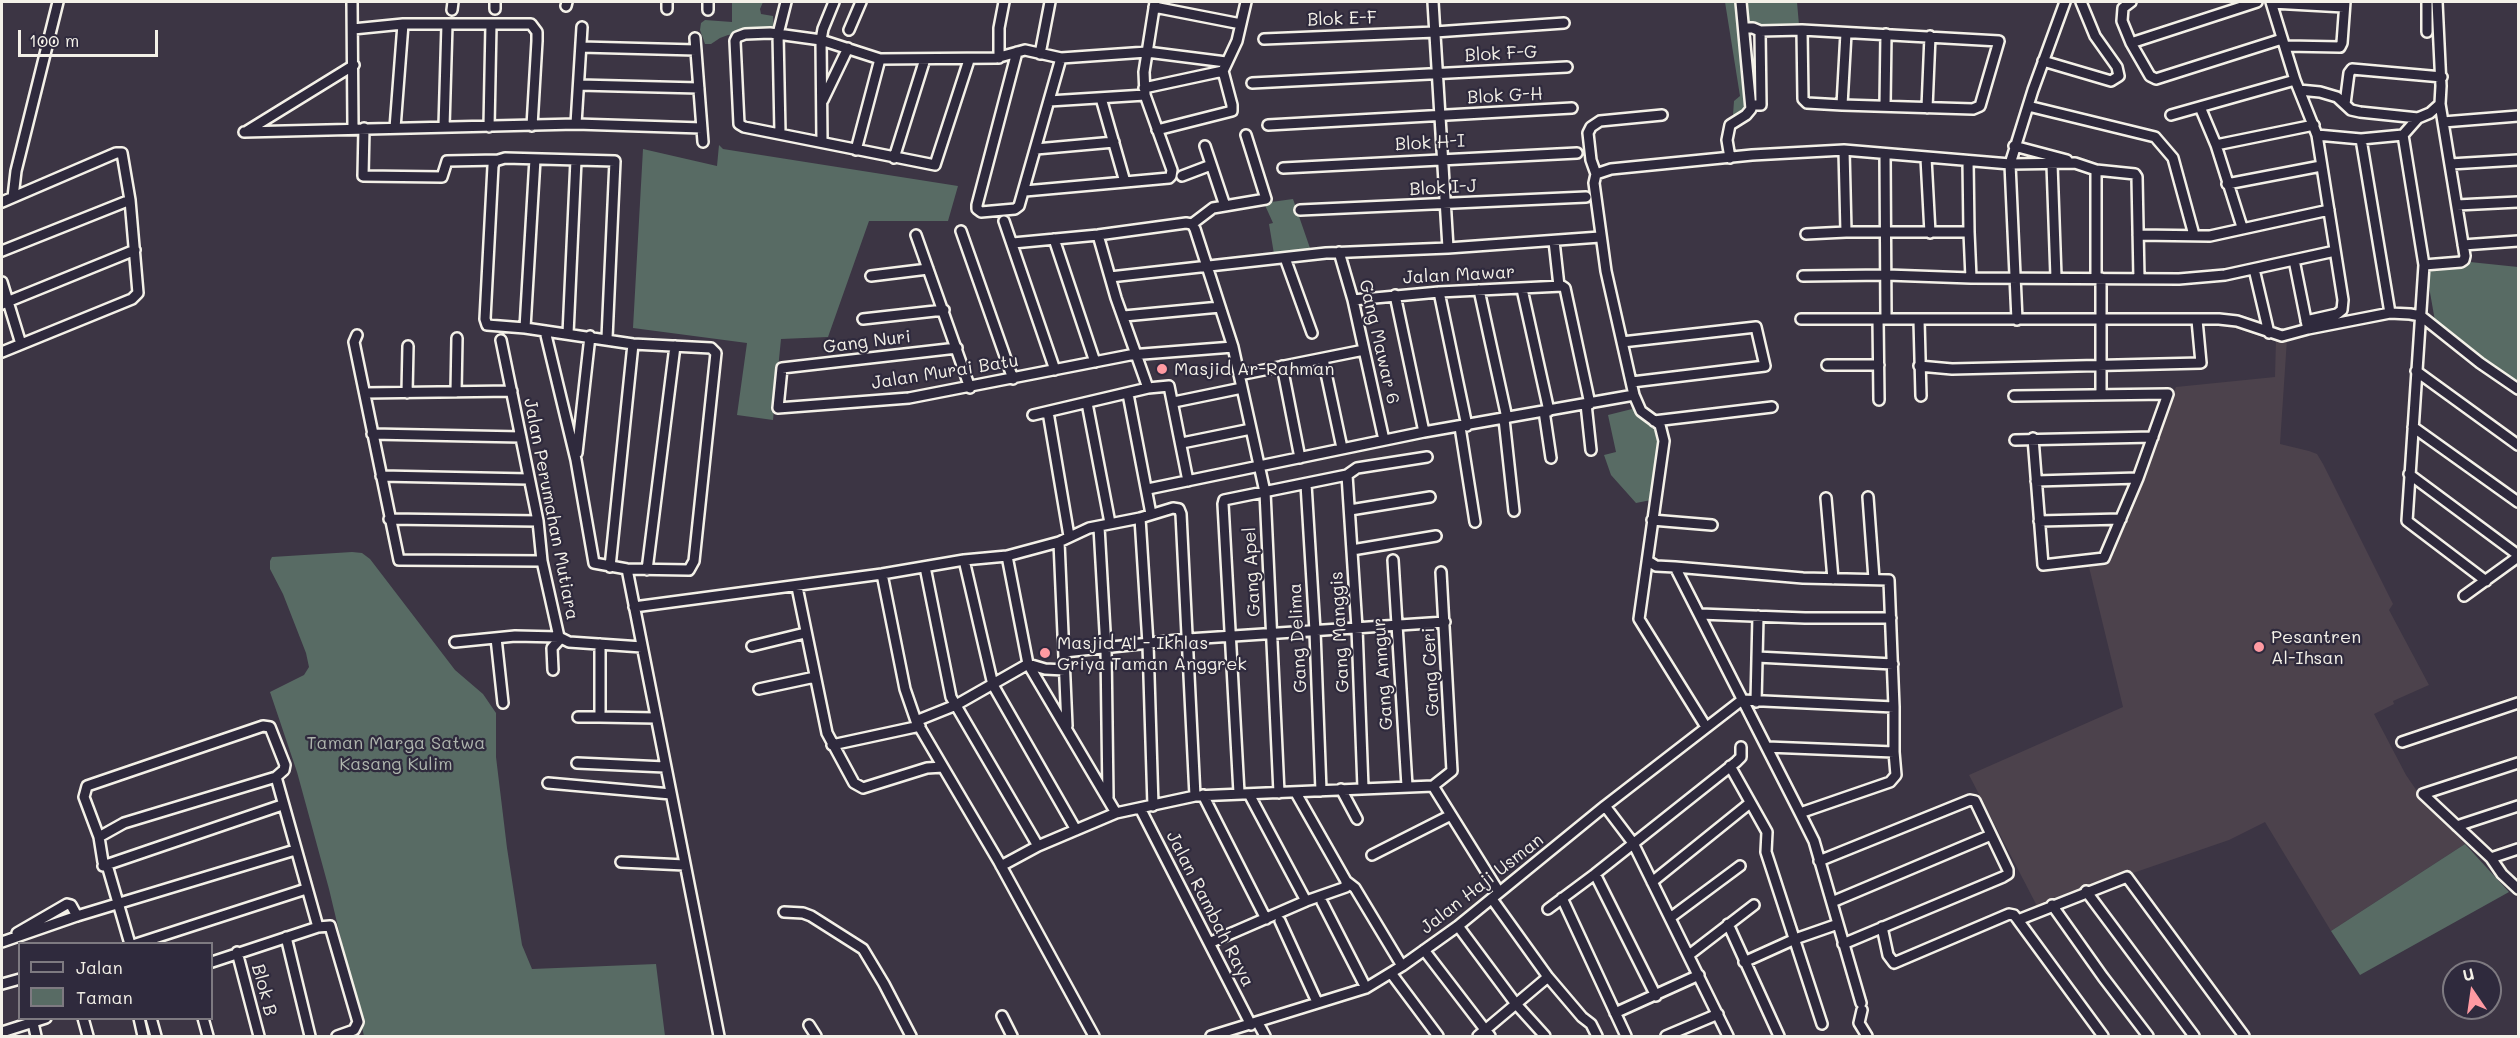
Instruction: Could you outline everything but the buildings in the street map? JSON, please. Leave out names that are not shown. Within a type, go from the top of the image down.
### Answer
[{"type":"street","points":[[13,197],[16,171],[58,2]]},
{"type":"street","points":[[352,2],[353,128]]},
{"type":"street","points":[[780,133],[778,34],[786,2]]},
{"type":"street","points":[[822,142],[821,40],[834,2]]},
{"type":"street","points":[[849,30],[861,2]]},
{"type":"street","points":[[999,58],[999,28],[1004,2]]},
{"type":"street","points":[[1040,54],[1050,2]]},
{"type":"street","points":[[1157,130],[1232,111],[1224,66],[1237,41],[1246,2]]},
{"type":"street","points":[[1433,2],[1448,248]]},
{"type":"street","points":[[1730,158],[1727,140],[1730,125],[1746,115],[1751,105],[1741,2]]},
{"type":"street","points":[[2017,320],[2010,164],[2014,146],[2065,2]]},
{"type":"street","points":[[2043,61],[2111,81],[2119,76],[2117,68],[2095,36],[2080,2]]},
{"type":"street","points":[[1801,319],[2237,321],[2282,336],[2342,310],[2317,135],[2297,85],[2284,42],[2271,2],[2345,4],[2340,47],[2284,42],[2156,79],[2150,76],[2131,43],[2121,14],[2126,3],[2131,2]]},
{"type":"street","points":[[2131,43],[2257,2]]},
{"type":"street","points":[[2427,2],[2427,32]]},
{"type":"street","points":[[2424,266],[2464,260],[2440,104],[2442,77],[2437,2]]},
{"type":"street","points":[[1025,191],[1171,176],[1172,170],[1144,92],[1144,72],[1154,4],[1241,24]]},
{"type":"street","name":"Blok E-F","points":[[1264,39],[1435,32],[1564,23]]},
{"type":"street","points":[[353,29],[403,24],[531,24],[537,32],[532,126]]},
{"type":"street","points":[[395,128],[403,24]]},
{"type":"street","points":[[444,127],[447,24]]},
{"type":"street","points":[[489,127],[491,24]]},
{"type":"street","points":[[576,124],[582,27]]},
{"type":"street","points":[[1744,28],[1760,31],[1802,30],[1999,41],[1980,106],[1973,109],[1842,105],[1807,103],[1803,99],[1802,30]]},
{"type":"street","points":[[1751,105],[1761,105],[1760,31]]},
{"type":"street","points":[[1842,105],[1846,33]]},
{"type":"street","points":[[969,60],[936,165],[744,127],[739,124],[735,41],[745,34],[778,34],[821,40],[880,59],[969,60],[999,58],[1025,50],[1060,58],[1147,52],[1224,66]]},
{"type":"street","points":[[1885,106],[1886,34]]},
{"type":"street","points":[[1927,108],[1930,36]]},
{"type":"street","points":[[695,38],[703,142]]},
{"type":"street","points":[[581,47],[696,50]]},
{"type":"street","points":[[822,102],[848,48]]},
{"type":"street","points":[[1017,52],[977,209],[981,212],[1015,209],[1019,206],[1060,58]]},
{"type":"street","points":[[856,150],[880,59]]},
{"type":"street","points":[[894,158],[925,59]]},
{"type":"street","points":[[354,65],[244,132],[576,124],[702,128]]},
{"type":"street","points":[[1049,101],[1101,98],[1144,92],[1224,66]]},
{"type":"street","name":"Blok F-G","points":[[1252,83],[1567,67]]},
{"type":"street","points":[[2345,104],[2349,73],[2352,69],[2442,77]]},
{"type":"street","points":[[579,85],[699,88]]},
{"type":"street","points":[[2171,115],[2297,85],[2337,97],[2351,110],[2418,118]]},
{"type":"street","points":[[1101,98],[1125,182]]},
{"type":"street","points":[[2317,135],[2361,139],[2403,135],[2418,118],[2430,113],[2440,104]]},
{"type":"street","points":[[2028,106],[2155,137],[2173,158],[2194,235]]},
{"type":"street","points":[[2200,107],[2216,145],[2242,227]]},
{"type":"street","name":"Blok G-H","points":[[1268,125],[1572,108]]},
{"type":"street","points":[[1662,115],[1600,121],[1594,124],[1588,132],[1591,160],[1596,174],[1594,183],[1600,237],[1634,394],[1641,411],[1663,431],[1664,441],[1639,619],[1706,727]]},
{"type":"street","points":[[2443,122],[2518,116]]},
{"type":"street","points":[[2216,145],[2313,125]]},
{"type":"street","points":[[364,128],[363,176],[442,177],[447,161],[505,158],[613,160],[616,164],[607,338]]},
{"type":"street","points":[[1013,243],[1192,224],[1212,208],[1266,199],[1245,135]]},
{"type":"street","points":[[2403,135],[2424,266],[2407,516],[2409,525],[2486,581]]},
{"type":"street","points":[[2361,139],[2390,314]]},
{"type":"street","points":[[1036,149],[1114,142]]},
{"type":"street","points":[[1205,146],[1225,206]]},
{"type":"street","points":[[2014,146],[2096,170],[2135,174],[2137,177],[2139,279]]},
{"type":"street","points":[[1844,150],[1846,232]]},
{"type":"street","points":[[1596,174],[1611,169],[1844,150],[2010,164],[2075,163]]},
{"type":"street","points":[[2,202],[119,153],[124,156],[138,292],[132,299],[2,352]]},
{"type":"street","name":"Blok H-I","points":[[1283,168],[1577,153]]},
{"type":"street","points":[[1879,400],[1879,365],[1887,275],[1886,154]]},
{"type":"street","points":[[1926,158],[1930,233]]},
{"type":"street","points":[[525,327],[535,159]]},
{"type":"street","points":[[498,160],[493,166],[485,319],[487,325],[490,327],[525,327],[607,338],[633,344],[711,348],[716,353],[694,561],[688,570],[627,569],[597,565],[593,561],[576,460],[545,331]]},
{"type":"street","points":[[568,334],[576,160]]},
{"type":"street","points":[[2450,164],[2518,160]]},
{"type":"street","points":[[1968,161],[1971,278]]},
{"type":"street","points":[[2052,164],[2056,277]]},
{"type":"street","points":[[1182,176],[1211,165]]},
{"type":"street","points":[[2227,184],[2321,166]]},
{"type":"street","points":[[2096,170],[2098,277],[2102,321],[2101,396]]},
{"type":"street","name":"Blok I-J","points":[[1300,210],[1586,197]]},
{"type":"street","points":[[2,251],[130,200]]},
{"type":"street","points":[[2457,206],[2518,202]]},
{"type":"street","points":[[2138,235],[2210,236],[2242,227],[2329,210]]},
{"type":"street","points":[[1004,221],[1055,370]]},
{"type":"street","name":"Gang Apel","points":[[1192,224],[1233,347],[1265,492],[1279,793]]},
{"type":"street","points":[[962,231],[1013,379]]},
{"type":"street","points":[[1806,234],[1969,232]]},
{"type":"street","points":[[916,235],[970,388]]},
{"type":"street","points":[[1098,235],[1148,388]]},
{"type":"street","points":[[1110,277],[1339,252],[1448,248],[1600,237]]},
{"type":"street","points":[[1054,239],[1095,362]]},
{"type":"street","points":[[1554,241],[1588,404],[1591,450]]},
{"type":"street","points":[[2463,245],[2518,241]]},
{"type":"street","points":[[5,303],[135,250]]},
{"type":"street","points":[[1803,276],[2179,279],[2225,275],[2335,251]]},
{"type":"street","name":"Gang Mawar 6","points":[[1339,252],[1353,300],[1384,440]]},
{"type":"street","points":[[1285,258],[1312,333]]},
{"type":"street","points":[[2294,260],[2307,325]]},
{"type":"street","points":[[871,276],[928,269]]},
{"type":"street","points":[[2254,269],[2269,333]]},
{"type":"street","points":[[2,282],[5,303],[21,344]]},
{"type":"street","name":"Jalan Mawar","points":[[1353,300],[1438,292],[1562,287]]},
{"type":"street","points":[[1522,289],[1547,411],[1551,458]]},
{"type":"street","points":[[1479,290],[1505,418],[1514,511]]},
{"type":"street","points":[[1438,292],[1464,426],[1475,522]]},
{"type":"street","points":[[1395,295],[1424,432]]},
{"type":"street","points":[[1124,316],[1220,307]]},
{"type":"street","points":[[863,319],[944,310]]},
{"type":"street","points":[[2307,325],[2390,314],[2421,316],[2480,363],[2518,389]]},
{"type":"street","points":[[1919,320],[1921,396]]},
{"type":"street","points":[[1919,366],[1952,369],[2201,363],[2197,320]]},
{"type":"street","points":[[1622,342],[1756,327],[1765,366],[1632,382]]},
{"type":"street","points":[[357,335],[354,342],[397,558],[402,561],[542,561]]},
{"type":"street","points":[[576,460],[590,336]]},
{"type":"street","points":[[456,392],[457,338]]},
{"type":"street","name":"Jalan Perumahan Mutiara","points":[[501,340],[538,521],[542,561],[560,637],[569,642],[642,647]]},
{"type":"street","points":[[610,567],[633,344]]},
{"type":"street","points":[[407,393],[408,346]]},
{"type":"street","points":[[647,570],[675,346]]},
{"type":"street","name":"Jalan Murai Batu","points":[[782,368],[778,408],[909,398],[1095,362],[1233,347]]},
{"type":"street","name":"Gang Nuri","points":[[782,368],[957,348]]},
{"type":"street","points":[[1239,375],[1364,351]]},
{"type":"street","points":[[1323,358],[1342,448]]},
{"type":"street","points":[[1827,365],[1879,365]]},
{"type":"street","points":[[1282,366],[1300,458]]},
{"type":"street","points":[[2416,371],[2518,445]]},
{"type":"street","points":[[1033,415],[1148,388],[1169,386],[1188,481]]},
{"type":"street","points":[[1174,402],[1242,388]]},
{"type":"street","points":[[365,393],[512,391]]},
{"type":"street","points":[[1128,394],[1151,514]]},
{"type":"street","points":[[1148,489],[1342,448],[1634,394]]},
{"type":"street","points":[[2014,396],[2168,394],[2138,478],[2104,558],[2043,565],[2033,438]]},
{"type":"street","points":[[1088,403],[1110,523]]},
{"type":"street","points":[[1654,421],[1772,407]]},
{"type":"street","points":[[1048,412],[1070,536]]},
{"type":"street","points":[[2413,427],[2518,502]]},
{"type":"street","points":[[1182,443],[1251,429]]},
{"type":"street","points":[[372,434],[521,437]]},
{"type":"street","points":[[2015,440],[2153,437]]},
{"type":"street","points":[[1239,793],[1223,504],[1228,498],[1347,475],[1357,468],[1427,457]]},
{"type":"street","points":[[2409,474],[2518,556],[2464,596]]},
{"type":"street","name":"Gang Manggis","points":[[1347,475],[1357,628],[1363,788]]},
{"type":"street","points":[[381,476],[529,479]]},
{"type":"street","points":[[2036,481],[2138,478]]},
{"type":"street","name":"Gang Delima","points":[[1306,484],[1315,631],[1321,791]]},
{"type":"street","points":[[1868,496],[1874,579]]},
{"type":"street","points":[[1350,510],[1430,497]]},
{"type":"street","points":[[1826,498],[1833,579]]},
{"type":"street","points":[[634,608],[882,574],[964,560],[1007,556],[1059,542],[1110,523],[1140,518],[1173,508],[1179,509],[1199,796],[1266,919]]},
{"type":"street","points":[[1140,518],[1148,644],[1153,806]]},
{"type":"street","points":[[389,519],[538,521]]},
{"type":"street","points":[[2039,521],[2121,519]]},
{"type":"street","points":[[1652,520],[1712,525]]},
{"type":"street","points":[[1099,527],[1106,649],[1108,798]]},
{"type":"street","points":[[1352,550],[1436,536]]},
{"type":"street","points":[[1059,542],[1065,652],[1066,728]]},
{"type":"street","points":[[1007,556],[1028,664],[1116,813]]},
{"type":"street","points":[[964,560],[993,685],[1076,830]]},
{"type":"street","name":"Gang Anngur","points":[[1393,560],[1407,786]]},
{"type":"street","points":[[1648,561],[1656,566],[1833,579],[1889,580],[1896,775],[1890,782],[1800,813]]},
{"type":"street","points":[[925,567],[946,682],[956,705],[1038,846]]},
{"type":"street","points":[[1675,567],[1814,841],[1862,1006],[1859,1023],[1868,1036]]},
{"type":"street","points":[[627,569],[719,1036]]},
{"type":"street","name":"Gang Ceri","points":[[1433,786],[1452,771],[1441,572]]},
{"type":"street","points":[[882,574],[905,689],[918,723],[1001,866],[1094,1036]]},
{"type":"street","points":[[796,586],[827,733],[859,788],[927,768],[943,767]]},
{"type":"street","points":[[1700,614],[1891,618]]},
{"type":"street","points":[[1756,702],[1758,616]]},
{"type":"street","points":[[1065,652],[1188,639],[1445,622]]},
{"type":"street","points":[[752,646],[805,633]]},
{"type":"street","points":[[455,642],[496,638],[560,637]]},
{"type":"street","points":[[553,670],[552,648],[560,637]]},
{"type":"street","points":[[496,638],[503,703]]},
{"type":"street","points":[[600,644],[600,717]]},
{"type":"street","points":[[1757,657],[1893,664]]},
{"type":"street","points":[[832,745],[918,723],[956,705],[1028,664],[1045,669],[1065,670]]},
{"type":"street","points":[[759,689],[815,676]]},
{"type":"street","points":[[1742,700],[1894,707]]},
{"type":"street","name":"Jalan Haji Usman","points":[[1211,1036],[1366,988],[1391,973],[1458,926],[1605,806],[1742,700]]},
{"type":"street","points":[[2402,742],[2518,703]]},
{"type":"street","points":[[578,717],[656,717]]},
{"type":"street","points":[[99,837],[124,824],[276,777],[284,770],[285,765],[270,727],[267,725],[251,730],[87,786],[84,798],[99,837],[124,942]]},
{"type":"street","points":[[1548,909],[1741,757],[1741,747]]},
{"type":"street","points":[[1767,747],[1894,752]]},
{"type":"street","points":[[577,763],[665,767]]},
{"type":"street","points":[[2518,763],[2424,793],[2424,797],[2491,858],[2502,874],[2518,889]]},
{"type":"street","points":[[1730,766],[1767,832],[1766,852],[1822,1024]]},
{"type":"street","points":[[276,777],[318,927]]},
{"type":"street","points":[[548,783],[671,794]]},
{"type":"street","points":[[1001,866],[1038,846],[1116,813],[1199,796],[1433,786],[1496,896],[1548,977],[1582,1017],[1591,1024],[1597,1036]]},
{"type":"street","points":[[1341,789],[1357,819]]},
{"type":"street","points":[[1296,793],[1346,883]]},
{"type":"street","points":[[1249,794],[1306,901]]},
{"type":"street","points":[[1819,861],[1970,800],[1975,801],[2007,866],[2008,874],[1844,944]]},
{"type":"street","points":[[1652,882],[1750,803]]},
{"type":"street","points":[[104,864],[282,805]]},
{"type":"street","points":[[1605,806],[1633,843],[1728,1036]]},
{"type":"street","points":[[2457,826],[2518,806]]},
{"type":"street","name":"Jalan Rambah Raya","points":[[1140,808],[1209,944],[1255,1024],[1265,1036]]},
{"type":"street","points":[[1372,855],[1451,815]]},
{"type":"street","points":[[1832,903],[1991,835]]},
{"type":"street","points":[[2491,858],[2518,849]]},
{"type":"street","points":[[2,942],[77,916],[295,850]]},
{"type":"street","points":[[621,862],[685,865]]},
{"type":"street","points":[[1670,918],[1740,866]]},
{"type":"street","points":[[1595,874],[1656,996]]},
{"type":"street","points":[[2018,920],[2086,891],[2127,877],[2244,1036]]},
{"type":"street","points":[[1209,944],[1346,883],[1351,884],[1402,966]]},
{"type":"street","points":[[142,942],[306,890]]},
{"type":"street","points":[[2086,891],[2194,1036]]},
{"type":"street","points":[[1562,898],[1626,1036]]},
{"type":"street","points":[[1322,902],[1366,988]]},
{"type":"street","points":[[2,942],[67,904],[71,905],[77,916]]},
{"type":"street","points":[[115,905],[129,942]]},
{"type":"street","points":[[1689,955],[1754,905]]},
{"type":"street","points":[[2052,905],[2148,1036]]},
{"type":"street","points":[[784,912],[811,916],[863,950],[911,1036]]},
{"type":"street","points":[[1882,927],[1888,955],[1894,963],[2009,914],[2014,915],[2103,1036]]},
{"type":"street","points":[[1280,921],[1317,1002]]},
{"type":"street","points":[[1728,924],[1779,1036]]},
{"type":"street","points":[[1744,962],[1796,939],[1838,924]]},
{"type":"street","points":[[213,962],[237,952],[328,925],[332,928],[357,1017],[357,1027],[354,1030],[337,1036]]},
{"type":"street","points":[[1458,926],[1516,1004],[1545,1036]]},
{"type":"street","points":[[286,937],[309,1036]]},
{"type":"street","points":[[1424,950],[1484,1035],[1548,977]]},
{"type":"street","name":"Blok B","points":[[237,952],[259,1036]]},
{"type":"street","points":[[1391,973],[1438,1036]]},
{"type":"street","points":[[1615,1014],[1699,975]]},
{"type":"street","points":[[2,984],[18,980]]},
{"type":"street","points":[[1666,1036],[1718,1014]]},
{"type":"street","points":[[1002,1016],[1012,1036]]},
{"type":"street","points":[[2,1032],[41,1020]]},
{"type":"street","points":[[84,1020],[88,1036]]},
{"type":"street","points":[[139,1020],[143,1036]]},
{"type":"street","points":[[152,1020],[156,1036]]},
{"type":"street","points":[[204,1020],[208,1036]]},
{"type":"street","points":[[33,1023],[36,1036]]},
{"type":"street","points":[[809,1025],[816,1036]]},
{"type":"shaded area","name":"Pesantren Al-Ihsan","points":[[2276,339],[2287,339],[2280,444],[2317,454],[2393,604],[2389,610],[2429,685],[2393,701],[2394,704],[2374,714],[2406,775],[2423,800],[2465,844],[2331,931],[2265,822],[2229,840],[2037,906],[1969,775],[2123,707],[2089,567],[2104,565],[2176,387],[2275,377]]},
{"type":"green space","points":[[732,2],[763,2],[760,9],[761,14],[773,16],[774,30],[728,35],[711,44],[705,44],[700,30],[701,23],[705,20],[732,22]]},
{"type":"green space","points":[[1725,2],[1737,2],[1747,103],[1743,111],[1733,115],[1734,101],[1740,96]]},
{"type":"green space","points":[[1745,2],[1797,2],[1799,25],[1749,26]]},
{"type":"green space","points":[[719,145],[723,149],[958,186],[948,221],[869,221],[828,337],[781,339],[773,420],[737,415],[747,343],[633,328],[643,149],[717,166]]},
{"type":"green space","points":[[1293,199],[1311,251],[1274,254],[1269,224],[1273,223],[1264,203]]},
{"type":"green space","points":[[2435,260],[2518,267],[2518,384],[2435,321],[2428,268]]},
{"type":"green space","points":[[1630,400],[1657,427],[1661,440],[1651,500],[1636,503],[1611,475],[1604,455],[1616,452],[1608,415],[1632,409]]},
{"type":"green space","name":"Taman Marga Satwa Kasang Kulim","points":[[362,553],[370,559],[455,670],[483,694],[496,713],[496,757],[507,848],[522,945],[532,969],[656,964],[665,1036],[364,1036],[329,889],[297,772],[270,692],[304,675],[309,667],[306,653],[283,594],[270,569],[272,557]]},
{"type":"green space","points":[[2465,844],[2509,892],[2360,975],[2331,931]]},
{"type":"place","name":"Masjid Ar-Rahman","points":[[1162,369]]},
{"type":"place","name":"Pesantren Al-Ihsan","points":[[2259,647]]},
{"type":"place","name":"Masjid Al - Ikhlas Griya Taman Anggrek","points":[[1045,653]]}]
